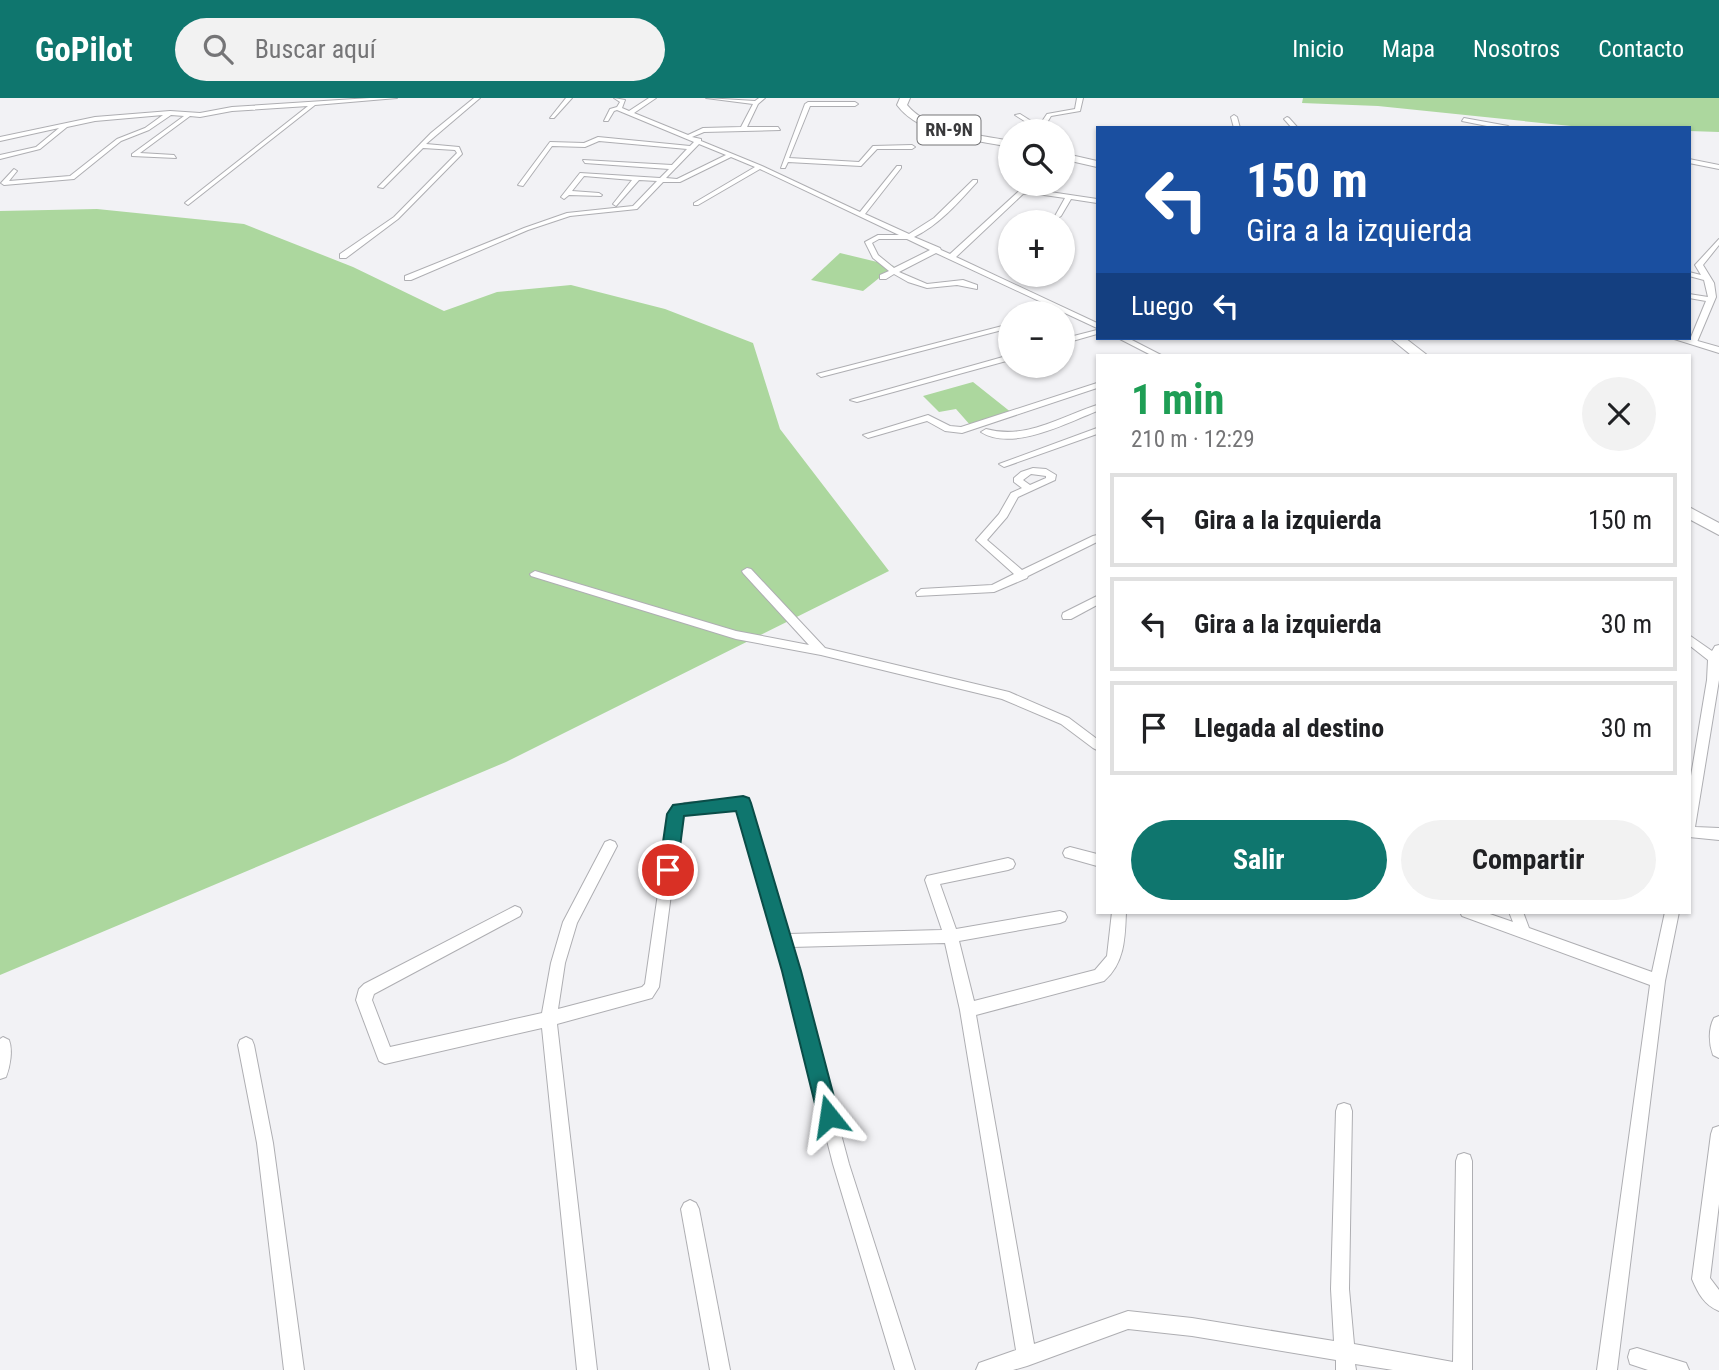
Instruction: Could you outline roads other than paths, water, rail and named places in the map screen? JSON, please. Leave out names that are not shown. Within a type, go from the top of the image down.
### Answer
[{"type":"main road","name":"RN-9N","points":[[905,98],[902,105],[904,110],[922,122],[998,139]]},
{"type":"main road","name":"RN-9N","points":[[911,98],[908,103],[910,110],[925,119],[998,139]]},
{"type":"main road","points":[[1075,157],[1096,162]]},
{"type":"main road","points":[[1389,340],[1407,354]]},
{"type":"main road","points":[[1401,340],[1419,354]]},
{"type":"main road","points":[[1691,513],[1719,530]]},
{"type":"main road","points":[[1691,522],[1719,539]]},
{"type":"street","points":[[0,139],[71,123],[170,113],[188,115],[394,98]]},
{"type":"street","points":[[381,187],[477,98]]},
{"type":"street","points":[[552,117],[569,98]]},
{"type":"street","points":[[606,120],[612,110],[618,108],[623,101],[617,98]]},
{"type":"street","points":[[629,114],[653,98]]},
{"type":"street","points":[[709,98],[760,100],[743,129]]},
{"type":"street","points":[[1047,119],[1049,115],[1078,110],[1080,98]]},
{"type":"street","points":[[188,202],[313,104]]},
{"type":"street","points":[[779,176],[808,104],[855,104]]},
{"type":"street","points":[[618,108],[690,136],[911,236],[1039,301]]},
{"type":"street","points":[[14,171],[4,183],[72,178],[119,140],[147,130],[170,113]]},
{"type":"street","points":[[174,157],[134,155],[188,115]]},
{"type":"street","points":[[1018,115],[1024,119]]},
{"type":"street","points":[[1234,117],[1236,126]]},
{"type":"street","points":[[1287,119],[1293,126]]},
{"type":"street","points":[[1464,120],[1497,126]]},
{"type":"street","points":[[0,157],[38,148],[71,123]]},
{"type":"street","points":[[690,136],[703,130],[778,129]]},
{"type":"street","points":[[521,185],[550,144],[585,145],[600,139],[690,148]]},
{"type":"street","points":[[408,278],[569,214],[635,208],[699,140]]},
{"type":"street","points":[[343,256],[396,218],[460,153],[457,148],[423,146]]},
{"type":"street","points":[[786,160],[856,164],[863,163],[875,147],[912,147]]},
{"type":"street","points":[[599,195],[565,195],[582,174],[680,180],[732,155]]},
{"type":"street","points":[[1691,160],[1719,165]]},
{"type":"street","points":[[585,161],[671,167]]},
{"type":"street","points":[[696,204],[760,167]]},
{"type":"street","points":[[862,215],[898,167]]},
{"type":"street","points":[[616,204],[637,178]]},
{"type":"street","points":[[974,287],[964,282],[923,286],[895,272],[877,258],[868,242],[876,237],[911,236],[951,208],[975,181]]},
{"type":"street","points":[[952,256],[1021,192],[1096,201]]},
{"type":"street","points":[[1061,210],[1069,197]]},
{"type":"street","points":[[1693,342],[1711,300],[1712,289],[1699,265],[1719,240]]},
{"type":"street","points":[[883,277],[939,250]]},
{"type":"street","points":[[1691,274],[1706,278]]},
{"type":"street","points":[[1691,296],[1711,300]]},
{"type":"street","points":[[1075,318],[1096,326]]},
{"type":"street","points":[[1075,336],[1096,326]]},
{"type":"street","points":[[821,374],[998,329]]},
{"type":"street","points":[[1126,340],[1155,354]]},
{"type":"street","points":[[1684,340],[1719,350]]},
{"type":"street","points":[[854,400],[998,360]]},
{"type":"street","points":[[868,435],[928,418],[948,429],[962,430],[1096,385]]},
{"type":"street","points":[[986,432],[997,438],[1018,436],[1096,408]]},
{"type":"street","points":[[1004,464],[1096,431]]},
{"type":"street","points":[[1023,576],[981,540],[1003,515],[1014,495],[1028,488]]},
{"type":"street","points":[[921,593],[994,588],[1096,539]]},
{"type":"street","points":[[747,571],[821,651]]},
{"type":"street","points":[[536,575],[736,635],[821,651],[1005,695],[1054,715],[1096,744]]},
{"type":"street","points":[[1067,616],[1096,601]]},
{"type":"street","points":[[1691,640],[1716,653],[1716,681],[1691,801]]},
{"type":"street","points":[[516,912],[377,982],[364,994],[385,1056],[637,998],[647,993],[652,987],[675,814],[679,810],[743,803],[841,1164],[905,1370]]},
{"type":"street","points":[[1691,832],[1719,834]]},
{"type":"street","points":[[587,1370],[549,1019],[558,963],[570,922],[610,846]]},
{"type":"street","points":[[1070,853],[1096,860]]},
{"type":"street","points":[[1009,864],[932,880],[951,936],[968,1010],[1027,1357]]},
{"type":"street","points":[[968,1010],[1099,976],[1110,969],[1116,951],[1119,914]]},
{"type":"street","points":[[1473,914],[1658,981]]},
{"type":"street","points":[[1517,914],[1523,930]]},
{"type":"street","points":[[1607,1370],[1658,981],[1672,914]]},
{"type":"street","points":[[782,941],[951,936],[1060,917]]},
{"type":"street","points":[[1719,1023],[1719,1050]]},
{"type":"street","points":[[0,1071],[3,1045]]},
{"type":"street","points":[[246,1045],[265,1143],[294,1370]]},
{"type":"street","points":[[1344,1111],[1340,1289],[1344,1361]]},
{"type":"street","points":[[1719,1134],[1717,1186],[1701,1279],[1707,1291],[1719,1302]]},
{"type":"street","points":[[1462,1370],[1464,1161]]},
{"type":"street","points":[[690,1209],[720,1370]]},
{"type":"street","points":[[986,1370],[1128,1321],[1192,1327],[1344,1361],[1450,1370]]},
{"type":"street","points":[[1637,1357],[1679,1370]]}]
